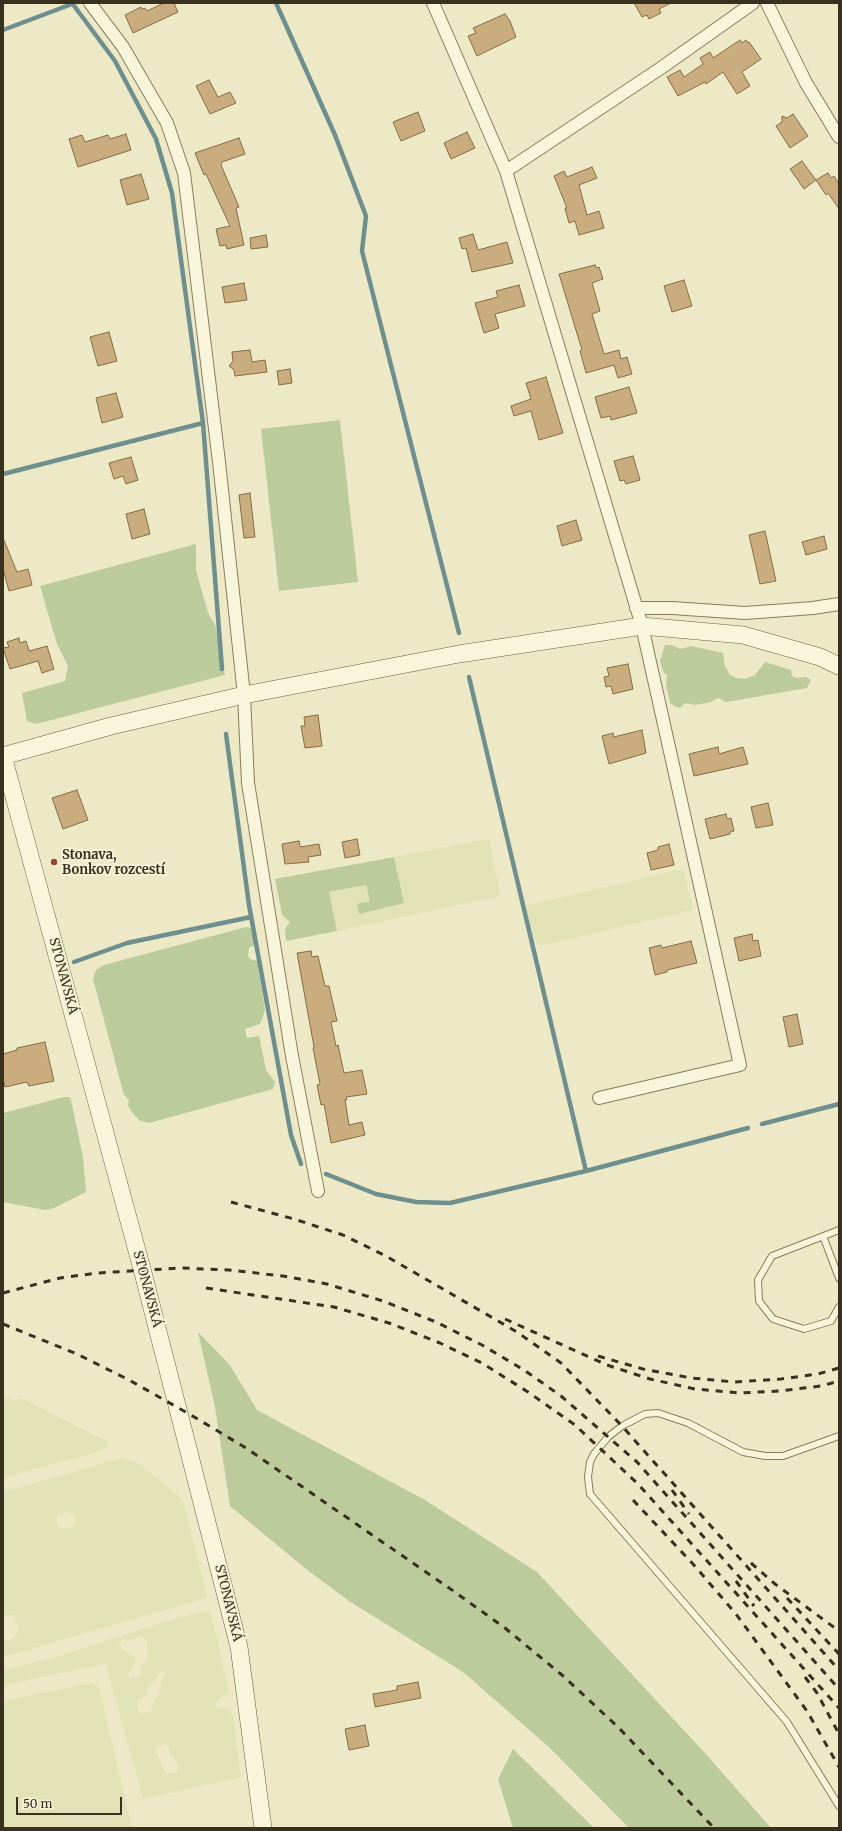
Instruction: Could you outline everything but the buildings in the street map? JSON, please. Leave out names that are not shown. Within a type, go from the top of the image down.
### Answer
[{"type":"street","points":[[90,3],[123,47],[167,123],[184,173],[220,462],[244,695],[248,783],[292,1056],[318,1191]]},
{"type":"street","points":[[433,3],[506,171],[642,626],[740,1065],[599,1098]]},
{"type":"street","points":[[506,171],[661,68],[753,3]]},
{"type":"street","points":[[767,3],[768,8],[806,83],[839,137]]},
{"type":"street","points":[[636,608],[672,608],[745,613],[813,608],[839,604]]},
{"type":"street","points":[[3,756],[111,726],[244,695],[459,654],[642,626],[743,636],[820,657],[839,666]]},
{"type":"street","name":"STONAVSKÁ","points":[[3,756],[142,1269],[239,1647],[263,1828]]},
{"type":"lane","points":[[839,1230],[772,1256],[758,1280],[759,1301],[772,1319],[804,1329],[831,1321],[839,1307]]},
{"type":"lane","points":[[823,1236],[839,1278]]},
{"type":"lane","points":[[839,1436],[783,1456],[765,1456],[743,1452],[688,1423],[658,1413],[645,1414],[622,1426],[608,1437],[594,1454],[590,1462],[588,1477],[590,1494],[787,1722],[839,1806]]},
{"type":"green space","points":[[340,420],[358,582],[279,591],[261,429]]},
{"type":"green space","points":[[196,544],[196,570],[208,613],[215,625],[219,639],[225,675],[36,724],[27,721],[22,693],[65,681],[68,666],[57,644],[40,586]]},
{"type":"green space","points":[[665,645],[672,645],[680,649],[691,646],[723,653],[725,666],[730,675],[737,678],[745,679],[755,675],[765,662],[791,670],[792,676],[796,678],[806,677],[811,680],[807,688],[726,702],[718,698],[711,702],[695,705],[685,703],[680,708],[670,703],[666,684],[667,675],[663,672],[660,661]]},
{"type":"green space","points":[[489,839],[500,896],[337,931],[329,892],[366,885],[370,901],[404,903],[394,857]]},
{"type":"green space","points":[[394,857],[404,903],[359,914],[357,904],[370,901],[366,885],[329,892],[337,931],[286,941],[285,929],[290,922],[282,915],[275,879]]},
{"type":"green space","points":[[683,869],[693,907],[692,910],[545,945],[540,945],[535,941],[526,908],[529,905]]},
{"type":"green space","points":[[246,927],[251,928],[254,934],[255,945],[249,948],[248,956],[250,959],[257,961],[265,1010],[260,1024],[245,1029],[247,1038],[259,1036],[266,1070],[275,1082],[273,1089],[149,1123],[139,1120],[131,1111],[128,1105],[129,1100],[124,1095],[93,979],[96,970],[104,965]]},
{"type":"green space","points":[[69,1097],[71,1100],[83,1157],[86,1192],[54,1208],[45,1210],[3,1202],[3,1113]]},
{"type":"green space","points":[[198,1332],[230,1365],[257,1410],[425,1500],[537,1572],[704,1752],[771,1828],[629,1828],[550,1748],[463,1672],[349,1601],[306,1569],[230,1506],[215,1407]]},
{"type":"green space","points":[[3,1397],[27,1401],[108,1442],[106,1447],[97,1452],[3,1478]]},
{"type":"green space","points":[[123,1458],[138,1463],[183,1500],[207,1596],[206,1598],[3,1657],[3,1641],[11,1640],[17,1634],[19,1629],[15,1617],[12,1615],[3,1615],[3,1492]],"holes":[[[66,1512],[74,1515],[76,1521],[73,1526],[63,1529],[59,1528],[56,1520],[58,1515]]]},
{"type":"green space","points":[[209,1611],[211,1614],[229,1692],[215,1704],[218,1708],[227,1709],[233,1715],[241,1777],[143,1799],[106,1664],[3,1685],[3,1670],[59,1656],[180,1617]],"holes":[[[139,1636],[147,1640],[148,1658],[140,1668],[141,1676],[129,1679],[128,1673],[136,1662],[130,1653],[122,1650],[119,1642],[123,1639],[132,1640]],[[161,1672],[164,1672],[165,1675],[161,1680],[160,1694],[155,1699],[151,1711],[142,1714],[138,1712],[137,1701],[144,1698],[148,1687],[154,1682]],[[166,1744],[169,1747],[170,1755],[175,1759],[179,1766],[177,1772],[171,1774],[165,1772],[156,1748]]]},
{"type":"green space","points":[[93,1683],[99,1689],[132,1828],[3,1828],[3,1701]]},
{"type":"green space","points":[[513,1749],[594,1828],[513,1828],[498,1779]]},
{"type":"waterway","points":[[72,3],[115,61],[156,139],[172,193],[203,423],[222,669]]},
{"type":"waterway","points":[[276,3],[335,135],[366,216],[362,251],[459,633]]},
{"type":"waterway","points":[[3,30],[72,4]]},
{"type":"waterway","points":[[3,474],[203,423]]},
{"type":"waterway","points":[[469,677],[586,1171]]},
{"type":"waterway","points":[[226,734],[249,905],[291,1135],[301,1164]]},
{"type":"waterway","points":[[74,962],[127,943],[251,917]]},
{"type":"waterway","points":[[762,1124],[839,1104]]},
{"type":"waterway","points":[[326,1174],[376,1194],[416,1202],[450,1203],[586,1171],[748,1128]]},
{"type":"railway","points":[[231,1202],[294,1219],[343,1235],[386,1256],[517,1332],[561,1363],[622,1426],[839,1670]]},
{"type":"railway","points":[[3,1293],[60,1278],[97,1273],[181,1268],[229,1270],[283,1276],[327,1284],[383,1301],[436,1322],[482,1345],[524,1370],[561,1396],[637,1462],[839,1689]]},
{"type":"railway","points":[[206,1288],[334,1307],[389,1323],[440,1343],[482,1363],[528,1392],[575,1425],[638,1484],[839,1708]]},
{"type":"railway","points":[[505,1319],[607,1365],[650,1379],[695,1389],[740,1393],[779,1391],[821,1386],[839,1381]]},
{"type":"railway","points":[[3,1324],[77,1354],[129,1380],[191,1415],[246,1448],[452,1590],[505,1628],[562,1675],[619,1728],[714,1828]]},
{"type":"railway","points":[[598,1356],[643,1369],[691,1378],[735,1382],[781,1379],[818,1374],[839,1368]]},
{"type":"railway","points":[[672,1490],[689,1514]]},
{"type":"railway","points":[[633,1500],[693,1564],[736,1614],[807,1711],[839,1767]]},
{"type":"railway","points":[[751,1563],[775,1584],[839,1631]]},
{"type":"railway","points":[[736,1581],[754,1606]]},
{"type":"railway","points":[[787,1598],[839,1654]]},
{"type":"railway","points":[[805,1677],[817,1693],[839,1734]]},
{"type":"place","name":"Stonava, Bonkov rozcestí","points":[[54,862]]}]
